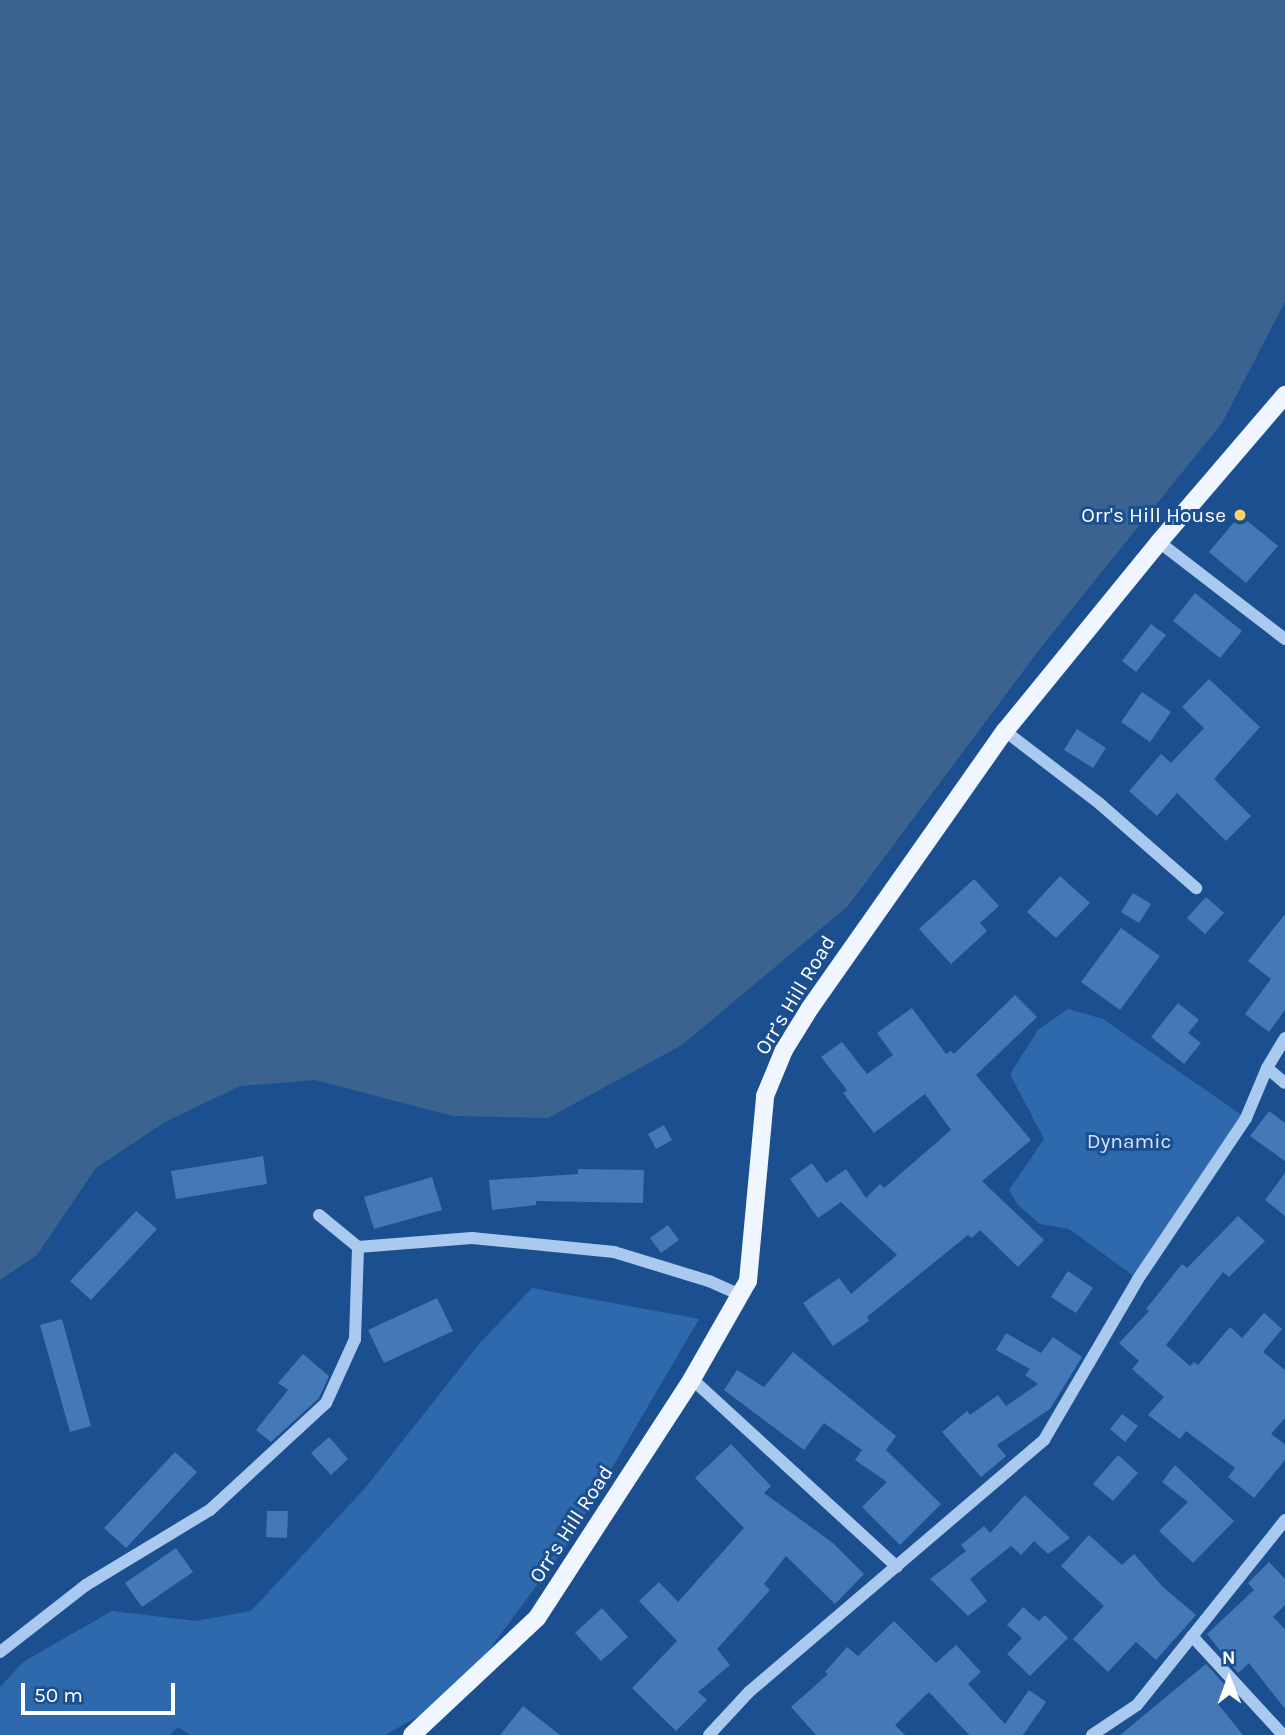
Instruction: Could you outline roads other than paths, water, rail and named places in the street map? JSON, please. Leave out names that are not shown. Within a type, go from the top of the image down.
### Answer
[{"type":"main road","name":"Orr’s Hill Road","points":[[412,1735],[537,1618],[692,1379],[740,1296],[748,1281],[765,1096],[784,1050],[854,942],[1005,731],[1159,542],[1285,395]]},
{"type":"street","points":[[1159,542],[1285,639]]},
{"type":"street","points":[[1005,731],[1100,804],[1196,888]]},
{"type":"street","points":[[709,1735],[749,1692],[1044,1440],[1138,1279],[1246,1118],[1267,1068],[1285,1038]]},
{"type":"street","points":[[1267,1068],[1285,1083]]},
{"type":"street","points":[[319,1216],[358,1247],[472,1238],[614,1252],[709,1281],[740,1296]]},
{"type":"street","points":[[0,1652],[86,1585],[210,1510],[326,1404],[355,1339],[358,1247]]},
{"type":"street","points":[[692,1379],[897,1567]]},
{"type":"street","points":[[1092,1735],[1137,1706],[1285,1520]]},
{"type":"street","points":[[1192,1636],[1283,1735]]},
{"type":"place","name":"Orr's Hill House","points":[[1240,515]]},
{"type":"park label","name":"Dynamic","points":[[1129,1141]]}]
